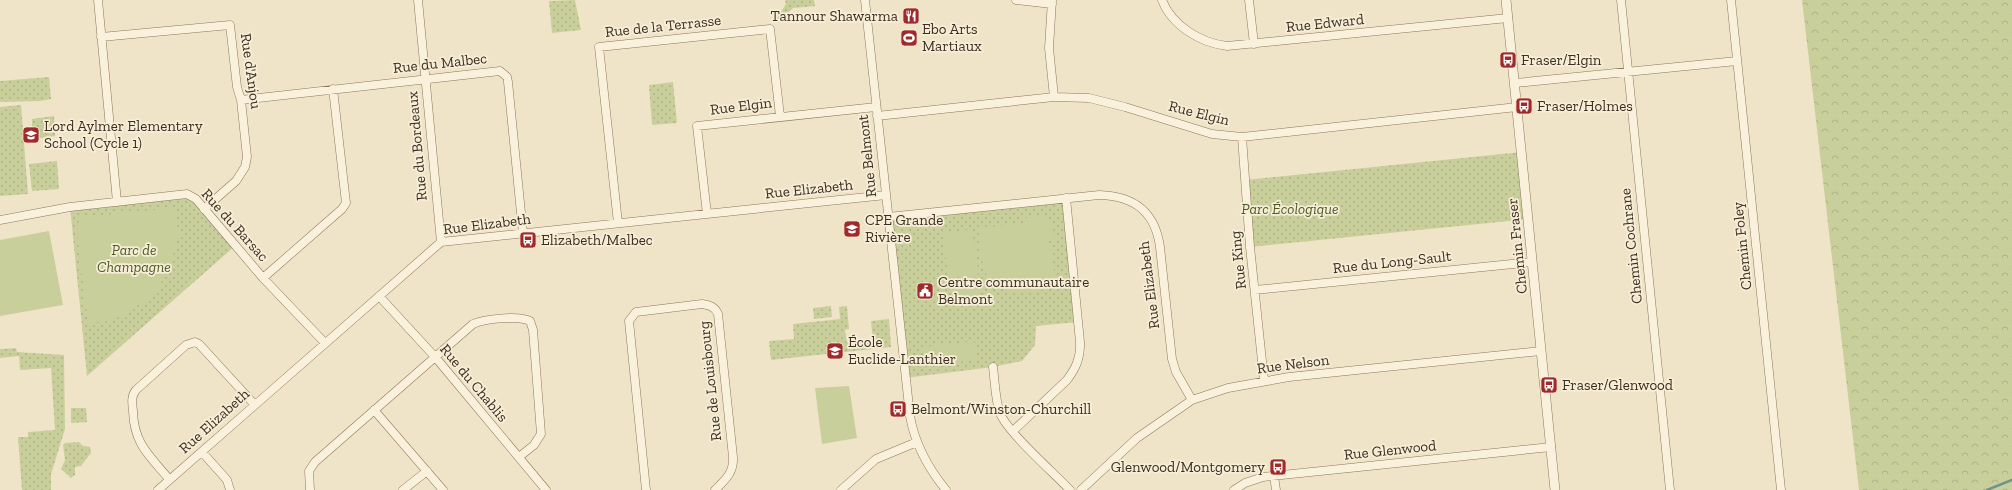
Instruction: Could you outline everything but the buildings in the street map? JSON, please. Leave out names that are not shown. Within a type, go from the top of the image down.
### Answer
[{"type":"street","points":[[98,0],[116,202]]},
{"type":"street","name":"Rue du Bordeaux","points":[[418,0],[441,242]]},
{"type":"street","name":"Rue Belmont","points":[[865,0],[909,410],[916,442],[931,470],[946,490]]},
{"type":"street","points":[[1016,0],[1052,2],[1049,48],[1054,97]]},
{"type":"street","name":"Rue Edward","points":[[1162,0],[1175,19],[1200,38],[1209,43],[1227,46],[1508,18]]},
{"type":"street","points":[[1249,0],[1254,44]]},
{"type":"street","name":"Chemin Fraser","points":[[1506,0],[1555,490]]},
{"type":"street","name":"Chemin Cochrane","points":[[1621,0],[1670,490]]},
{"type":"street","name":"Chemin Foley","points":[[1731,0],[1781,490]]},
{"type":"street","name":"Rue d'Anjou","points":[[101,37],[230,25],[237,87],[241,100],[247,148],[245,167],[241,175],[229,188],[204,208]]},
{"type":"street","name":"Rue de la Terrasse","points":[[618,223],[599,47],[770,29],[780,116]]},
{"type":"street","points":[[1515,83],[1737,61]]},
{"type":"street","name":"Rue du Malbec","points":[[241,100],[425,78],[495,71],[504,73],[507,77],[523,233]]},
{"type":"street","points":[[263,278],[342,209],[346,203],[334,89]]},
{"type":"street","name":"Rue Elgin","points":[[877,116],[1054,97],[1089,98],[1125,107],[1212,134],[1242,137],[1517,107]]},
{"type":"street","name":"Rue Elgin","points":[[707,214],[697,126],[876,107]]},
{"type":"street","name":"Rue King","points":[[1242,137],[1264,380]]},
{"type":"street","name":"Rue du Barsac","points":[[0,220],[70,207],[187,194],[196,199],[263,278],[325,343]]},
{"type":"street","name":"Rue Elizabeth","points":[[158,490],[441,242],[886,195]]},
{"type":"street","name":"Rue Elizabeth","points":[[888,217],[1099,195],[1118,196],[1135,202],[1150,218],[1159,239],[1172,359],[1176,372],[1192,400]]},
{"type":"street","points":[[1013,431],[1067,380],[1073,373],[1079,358],[1080,342],[1066,198]]},
{"type":"street","name":"Rue du Long-Sault","points":[[1255,290],[1532,262]]},
{"type":"street","name":"Rue du Chablis","points":[[379,296],[436,358],[546,490]]},
{"type":"street","name":"Rue de Louisbourg","points":[[646,490],[629,321],[636,312],[702,304],[712,306],[716,309],[718,314],[733,457],[732,470],[729,476],[715,490]]},
{"type":"street","points":[[310,490],[309,471],[315,462],[436,358],[473,324],[478,322],[521,318],[530,322],[533,330],[541,434],[534,445],[519,457]]},
{"type":"street","points":[[169,479],[137,438],[133,422],[132,399],[136,390],[186,345],[195,342],[200,344],[255,405]]},
{"type":"street","name":"Rue Nelson","points":[[1082,490],[1137,438],[1192,400],[1228,388],[1264,380],[1541,352]]},
{"type":"street","points":[[994,367],[999,412],[1013,431],[1070,490]]},
{"type":"street","points":[[374,410],[443,490]]},
{"type":"street","points":[[841,490],[876,459],[916,442]]},
{"type":"street","name":"Rue Glenwood","points":[[1234,490],[1254,480],[1274,476],[1551,447]]},
{"type":"street","points":[[202,452],[226,480],[230,490]]},
{"type":"street","points":[[403,490],[427,471]]},
{"type":"street","points":[[1274,476],[1276,490]]},
{"type":"green space","points":[[575,0],[581,30],[552,33],[549,1]]},
{"type":"green space","points":[[785,0],[814,0],[815,6],[793,8],[778,23],[775,21],[786,4]]},
{"type":"green space","points":[[1802,0],[2012,0],[2012,490],[1859,490]]},
{"type":"green space","points":[[49,77],[51,99],[40,101],[0,102],[0,81]]},
{"type":"green space","points":[[673,82],[677,123],[652,125],[649,85]]},
{"type":"green space","points":[[21,105],[28,194],[0,196],[0,107]]},
{"type":"green space","points":[[54,116],[55,136],[32,139],[32,119]]},
{"type":"green space","name":"Parc Écologique","points":[[1522,152],[1528,219],[1250,247],[1245,180]]},
{"type":"green space","points":[[57,161],[59,189],[32,191],[29,164]]},
{"type":"green space","name":"Parc de Champagne","points":[[187,194],[235,246],[87,376],[70,207]]},
{"type":"green space","points":[[1066,198],[1078,322],[1036,326],[1035,345],[1022,361],[993,367],[905,378],[888,217]]},
{"type":"green space","points":[[174,208],[179,234],[169,271],[159,286],[147,300],[112,321],[88,323],[76,225],[82,217]]},
{"type":"green space","points":[[1042,216],[1052,223],[1055,240],[1049,241],[1057,288],[1015,292],[1005,290],[996,285],[989,278],[984,268],[979,228],[1025,223],[1025,218]]},
{"type":"green space","points":[[972,229],[979,274],[949,278],[942,233]]},
{"type":"green space","points":[[49,231],[63,305],[0,316],[0,240]]},
{"type":"green space","points":[[979,277],[981,295],[952,299],[949,281]]},
{"type":"green space","points":[[831,306],[832,317],[814,319],[813,308]]},
{"type":"green space","points":[[847,306],[849,329],[845,330],[847,343],[873,341],[871,321],[889,319],[891,347],[771,360],[769,341],[794,339],[793,324],[840,319],[839,307]]},
{"type":"green space","points":[[974,341],[976,360],[925,366],[923,347]]},
{"type":"green space","points":[[16,348],[17,352],[64,355],[65,429],[51,474],[51,490],[22,490],[18,437],[28,437],[28,432],[55,430],[51,368],[20,370],[19,356],[0,358],[0,349]]},
{"type":"green space","points":[[849,386],[857,438],[822,444],[815,388]]},
{"type":"green space","points":[[71,408],[86,408],[87,422],[71,423]]},
{"type":"green space","points":[[79,442],[83,446],[90,447],[91,453],[81,466],[75,467],[75,475],[71,478],[61,469],[65,460],[63,445],[65,443]]},
{"type":"waterway","points":[[1987,490],[2012,480]]},
{"type":"place","name":"Tannour Shawarma","points":[[911,16]]},
{"type":"place","name":"Ebo Arts Martiaux","points":[[909,38]]},
{"type":"place","name":"Fraser/Elgin","points":[[1508,60]]},
{"type":"place","name":"Fraser/Holmes","points":[[1524,106]]},
{"type":"place","name":"Lord Aylmer Elementary School (Cycle 1)","points":[[31,135]]},
{"type":"place","name":"CPE Grande Rivière","points":[[852,229]]},
{"type":"place","name":"Elizabeth/Malbec","points":[[528,240]]},
{"type":"place","name":"Centre communautaire Belmont","points":[[925,291]]},
{"type":"place","name":"École Euclide-Lanthier","points":[[835,351]]},
{"type":"place","name":"Fraser/Glenwood","points":[[1549,385]]},
{"type":"place","name":"Belmont/Winston-Churchill","points":[[898,409]]},
{"type":"place","name":"Glenwood/Montgomery","points":[[1278,467]]}]
